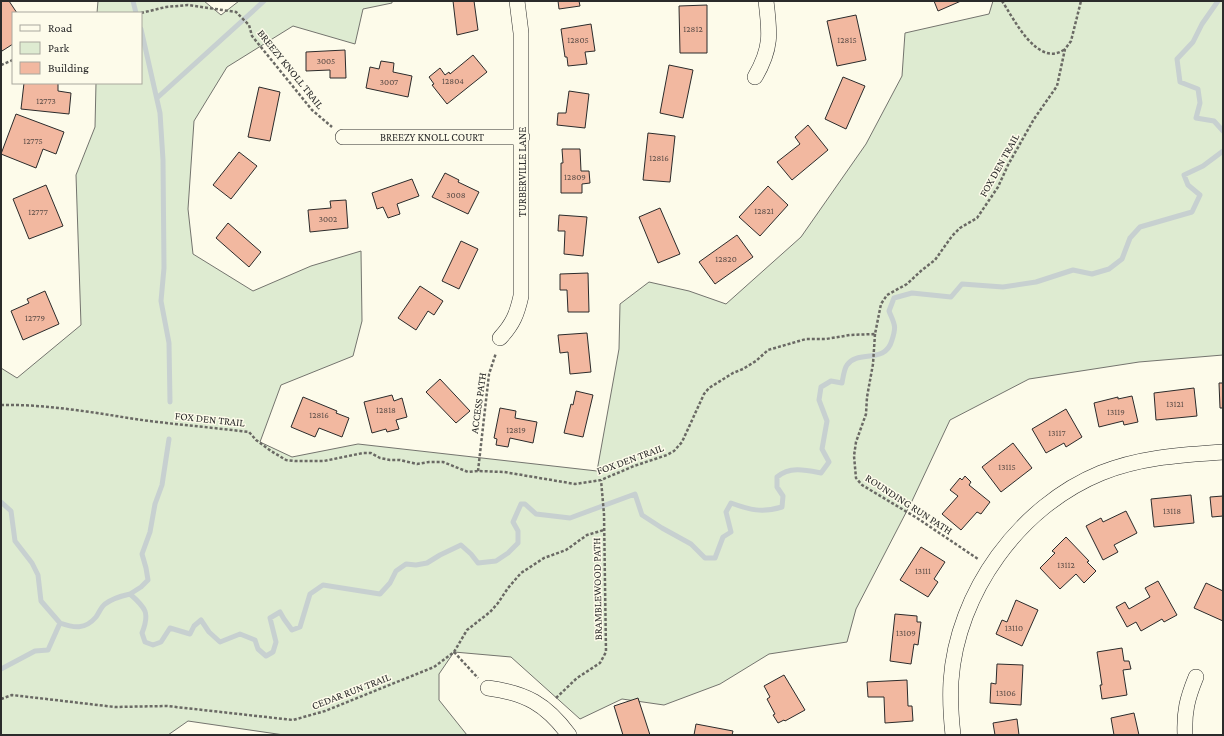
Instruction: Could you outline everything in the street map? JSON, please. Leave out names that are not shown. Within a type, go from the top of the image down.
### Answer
[{"type":"street","name":"TURBERVILLE LANE","points":[[500,338],[510,328],[518,312],[521,296],[521,33],[517,1]]},
{"type":"street","points":[[755,77],[764,63],[769,46],[770,28],[766,1]]},
{"type":"street","name":"BREEZY KNOLL COURT","points":[[343,137],[522,136]]},
{"type":"street","points":[[953,735],[951,716],[951,680],[960,634],[971,601],[1003,548],[1023,525],[1047,504],[1074,486],[1101,473],[1132,463],[1164,456],[1223,452]]},
{"type":"street","points":[[1185,735],[1184,714],[1188,694],[1196,677]]},
{"type":"street","points":[[488,688],[508,690],[528,698],[545,708],[570,735]]},
{"type":"path","points":[[1002,1],[1029,42],[1040,50],[1050,54],[1059,53],[1065,49]]},
{"type":"path","name":"FOX DEN TRAIL","points":[[1,405],[84,411],[150,421],[249,432],[256,440],[286,460],[324,461],[363,453],[371,453],[380,458],[400,460],[417,464],[443,462],[468,472],[504,472],[575,484],[601,480],[674,451],[682,442],[704,394],[709,388],[756,361],[768,350],[806,339],[826,339],[850,335],[875,334],[881,304],[887,295],[907,284],[935,260],[952,236],[960,228],[977,218],[998,187],[1008,165],[1034,119],[1057,86],[1065,49],[1071,40],[1081,1]]},
{"type":"path","name":"BREEZY KNOLL TRAIL","points":[[142,12],[166,7],[188,5],[236,12],[249,24],[252,36],[312,110],[343,137]]},
{"type":"path","points":[[1,65],[12,60]]},
{"type":"path","name":"ROUNDING RUN PATH","points":[[875,334],[873,364],[867,397],[866,414],[856,442],[854,456],[856,478],[862,485],[917,518],[991,567]]},
{"type":"path","name":"ACCESS PATH","points":[[478,471],[489,374],[500,338]]},
{"type":"path","name":"BRAMBLEWOOD PATH","points":[[545,708],[577,678],[600,663],[606,652],[604,514],[601,480]]},
{"type":"path","name":"CEDAR RUN TRAIL","points":[[1,699],[12,695],[115,707],[167,706],[293,720],[324,711],[434,667],[454,652],[468,630],[494,607],[521,573],[544,558],[566,550],[587,535],[604,530]]},
{"type":"path","points":[[454,652],[488,688]]},
{"type":"green space","points":[[98,1],[204,1],[221,15],[239,1],[392,1],[392,3],[363,9],[355,44],[293,26],[227,67],[194,121],[188,209],[193,254],[253,291],[311,266],[361,251],[362,321],[353,356],[281,385],[260,442],[292,457],[358,444],[597,471],[619,349],[620,304],[649,282],[689,291],[726,304],[801,237],[866,144],[902,76],[905,33],[989,14],[993,1],[1223,1],[1223,355],[1139,362],[1029,379],[950,420],[912,501],[856,609],[847,642],[769,654],[720,684],[664,705],[622,699],[580,719],[511,657],[454,652],[439,674],[439,700],[467,735],[284,735],[188,721],[168,735],[1,735],[1,368],[17,378],[81,325],[76,175],[95,127],[96,84],[142,84],[142,12],[97,12]]},
{"type":"building","points":[[1,1],[9,1],[16,12],[12,12],[12,45],[2,51]]},
{"type":"building","points":[[453,1],[474,1],[478,30],[457,35]]},
{"type":"building","points":[[558,1],[579,1],[580,6],[559,9]]},
{"type":"building","points":[[934,1],[961,1],[938,11]]},
{"type":"building","points":[[707,5],[707,53],[680,53],[679,6]]},
{"type":"building","points":[[856,15],[866,60],[837,66],[827,21]]},
{"type":"building","points":[[591,24],[595,51],[585,52],[587,64],[568,66],[567,57],[565,57],[561,29]]},
{"type":"building","points":[[345,50],[346,78],[330,78],[330,70],[306,71],[306,52]]},
{"type":"building","points":[[473,55],[487,72],[447,104],[432,85],[434,84],[429,77],[440,68],[445,75],[449,72],[450,74]]},
{"type":"building","points":[[381,61],[394,63],[393,72],[412,76],[408,97],[366,88],[370,67],[379,69]]},
{"type":"building","points":[[669,65],[693,70],[683,118],[660,113]]},
{"type":"building","points":[[843,77],[865,86],[846,129],[825,119]]},
{"type":"building","points":[[24,84],[58,84],[58,91],[71,93],[69,114],[21,109]]},
{"type":"building","points":[[259,87],[280,92],[270,141],[248,137]]},
{"type":"building","points":[[569,91],[589,94],[585,128],[557,125],[558,113],[566,113]]},
{"type":"building","points":[[16,114],[64,132],[56,154],[43,149],[36,168],[1,154]]},
{"type":"building","points":[[808,125],[828,150],[792,180],[777,162],[800,144],[795,137]]},
{"type":"building","points":[[648,133],[675,136],[670,182],[643,180]]},
{"type":"building","points":[[562,149],[580,149],[581,171],[589,171],[590,183],[582,184],[582,193],[561,193],[561,163],[563,163]]},
{"type":"building","points":[[239,152],[257,166],[231,199],[213,185]]},
{"type":"building","points":[[445,173],[459,180],[458,182],[479,192],[468,214],[432,197]]},
{"type":"building","points":[[412,179],[419,196],[397,204],[400,214],[388,218],[383,207],[377,209],[372,193]]},
{"type":"building","points":[[46,185],[63,226],[29,239],[13,199]]},
{"type":"building","points":[[768,186],[788,205],[760,236],[739,217]]},
{"type":"building","points":[[346,200],[348,228],[310,232],[308,210],[331,208],[330,201]]},
{"type":"building","points":[[660,208],[680,254],[658,263],[639,217]]},
{"type":"building","points":[[559,215],[587,217],[583,256],[564,254],[565,231],[558,231]]},
{"type":"building","points":[[228,223],[261,252],[249,267],[216,238]]},
{"type":"building","points":[[737,235],[753,257],[715,284],[699,262]]},
{"type":"building","points":[[461,241],[478,249],[459,289],[442,281]]},
{"type":"building","points":[[588,273],[589,312],[568,312],[567,290],[560,290],[560,274]]},
{"type":"building","points":[[420,286],[443,301],[434,315],[428,311],[416,330],[398,318]]},
{"type":"building","points":[[45,291],[59,324],[23,340],[11,311],[29,303],[27,299]]},
{"type":"building","points":[[587,333],[591,372],[570,374],[568,352],[560,353],[558,335]]},
{"type":"building","points":[[440,379],[470,411],[456,423],[426,392]]},
{"type":"building","points":[[1219,383],[1223,383],[1223,408],[1220,408]]},
{"type":"building","points":[[1194,388],[1197,416],[1156,420],[1154,393]]},
{"type":"building","points":[[576,391],[593,395],[583,437],[564,433],[571,404],[573,405]]},
{"type":"building","points":[[392,395],[394,401],[402,398],[407,417],[396,420],[399,429],[387,432],[386,429],[372,433],[364,402]]},
{"type":"building","points":[[1132,396],[1138,422],[1124,425],[1123,421],[1099,427],[1094,403],[1118,397],[1118,399]]},
{"type":"building","points":[[303,397],[337,411],[336,413],[349,418],[342,437],[319,428],[315,437],[291,427]]},
{"type":"building","points":[[500,408],[516,411],[515,418],[537,422],[533,443],[510,438],[508,447],[496,445],[497,439],[494,438]]},
{"type":"building","points":[[1066,409],[1082,437],[1066,447],[1064,443],[1046,453],[1032,429]]},
{"type":"building","points":[[1013,443],[1032,468],[1001,492],[982,467]]},
{"type":"building","points":[[965,476],[971,482],[969,485],[990,502],[981,514],[977,512],[961,530],[942,514],[958,496],[950,490],[960,478],[962,480]]},
{"type":"building","points":[[1191,495],[1194,523],[1154,527],[1151,499]]},
{"type":"building","points":[[1223,496],[1223,516],[1212,517],[1210,497]]},
{"type":"building","points":[[1126,511],[1137,533],[1114,545],[1118,552],[1103,560],[1086,526],[1101,518],[1103,522]]},
{"type":"building","points":[[1066,537],[1089,561],[1087,562],[1096,571],[1084,583],[1076,574],[1060,589],[1040,568],[1055,553],[1052,551]]},
{"type":"building","points":[[921,547],[945,562],[934,579],[938,582],[928,597],[900,580]]},
{"type":"building","points":[[1158,581],[1177,615],[1164,622],[1162,619],[1141,631],[1136,622],[1127,627],[1116,607],[1125,602],[1129,609],[1150,597],[1145,588]]},
{"type":"building","points":[[1206,583],[1223,591],[1223,621],[1194,608]]},
{"type":"building","points":[[1016,600],[1038,610],[1022,646],[996,634],[1002,620],[1007,622]]},
{"type":"building","points":[[895,614],[917,616],[917,622],[921,622],[918,645],[914,644],[911,664],[890,661]]},
{"type":"building","points":[[1122,648],[1124,661],[1129,661],[1131,669],[1123,670],[1127,695],[1102,699],[1100,685],[1102,685],[1097,652]]},
{"type":"building","points":[[997,664],[1023,665],[1021,705],[990,703],[991,683],[996,684]]},
{"type":"building","points":[[784,675],[805,710],[785,721],[784,720],[778,723],[773,715],[775,714],[767,699],[770,697],[764,686]]},
{"type":"building","points":[[907,680],[908,706],[912,706],[913,721],[885,723],[884,697],[868,697],[867,682]]},
{"type":"building","points":[[638,698],[650,735],[623,735],[614,706]]},
{"type":"building","points":[[1134,713],[1139,735],[1114,735],[1111,718]]},
{"type":"building","points":[[1017,719],[1019,735],[995,735],[993,723]]},
{"type":"building","points":[[696,724],[733,731],[732,735],[694,735]]},
{"type":"waterway","points":[[133,1],[136,12]]},
{"type":"waterway","points":[[157,98],[264,1]]},
{"type":"waterway","points":[[1218,1],[1202,24],[1193,42],[1177,59],[1180,82],[1198,89],[1200,103],[1196,118],[1214,121],[1223,131]]},
{"type":"waterway","points":[[142,33],[160,113],[163,160],[164,268],[161,301],[169,343],[170,402]]},
{"type":"waterway","points":[[60,623],[75,627],[88,624],[96,617],[105,604],[130,594],[140,603],[145,611],[146,620],[142,633],[145,642],[153,645],[161,642],[170,628],[190,634],[194,626],[201,620],[209,632],[220,642],[240,634],[255,640],[258,649],[266,656],[273,652],[276,642],[270,618],[280,612],[292,630],[300,627],[310,594],[323,585],[380,594],[390,583],[396,571],[406,564],[416,565],[427,563],[461,545],[478,563],[496,561],[508,553],[518,543],[518,531],[513,522],[521,504],[525,504],[536,514],[570,518],[635,494],[642,515],[691,544],[705,558],[715,558],[723,537],[731,532],[726,512],[731,503],[756,510],[768,510],[782,507],[783,496],[777,487],[777,477],[787,471],[793,470],[821,473],[829,462],[822,449],[827,421],[819,400],[821,387],[831,381],[842,383],[846,367],[852,360],[878,355],[889,348],[894,331],[894,325],[889,311],[894,298],[912,293],[951,297],[962,284],[1003,287],[1036,282],[1073,270],[1092,274],[1109,269],[1122,259],[1130,238],[1140,227],[1192,212],[1200,195],[1188,185],[1184,175],[1203,166],[1223,151]]},
{"type":"waterway","points":[[130,594],[141,587],[148,580],[142,554],[150,532],[155,504],[162,485],[169,439]]},
{"type":"waterway","points":[[1,502],[11,511],[15,541],[32,563],[38,575],[41,601],[60,623],[48,650],[35,651],[1,669]]}]
